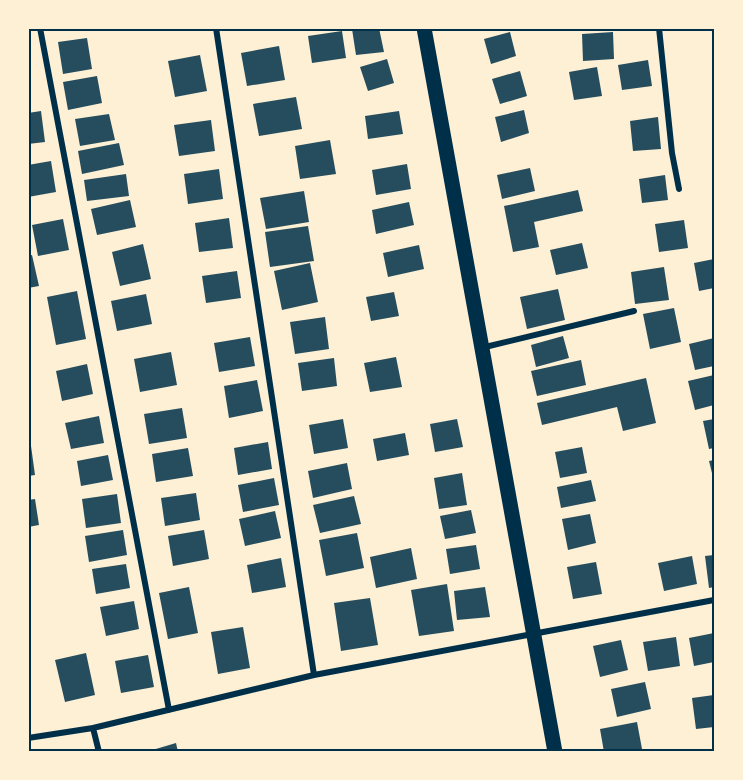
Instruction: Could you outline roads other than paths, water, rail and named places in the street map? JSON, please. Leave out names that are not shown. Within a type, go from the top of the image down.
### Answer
[{"type":"main road","points":[[424,28],[555,752]]},
{"type":"street","points":[[40,28],[169,710]]},
{"type":"street","points":[[216,28],[314,675]]},
{"type":"street","points":[[659,28],[672,153],[679,189]]},
{"type":"street","points":[[481,348],[634,311]]},
{"type":"street","points":[[28,738],[93,728],[314,675],[714,600]]},
{"type":"street","points":[[93,728],[99,752]]}]
